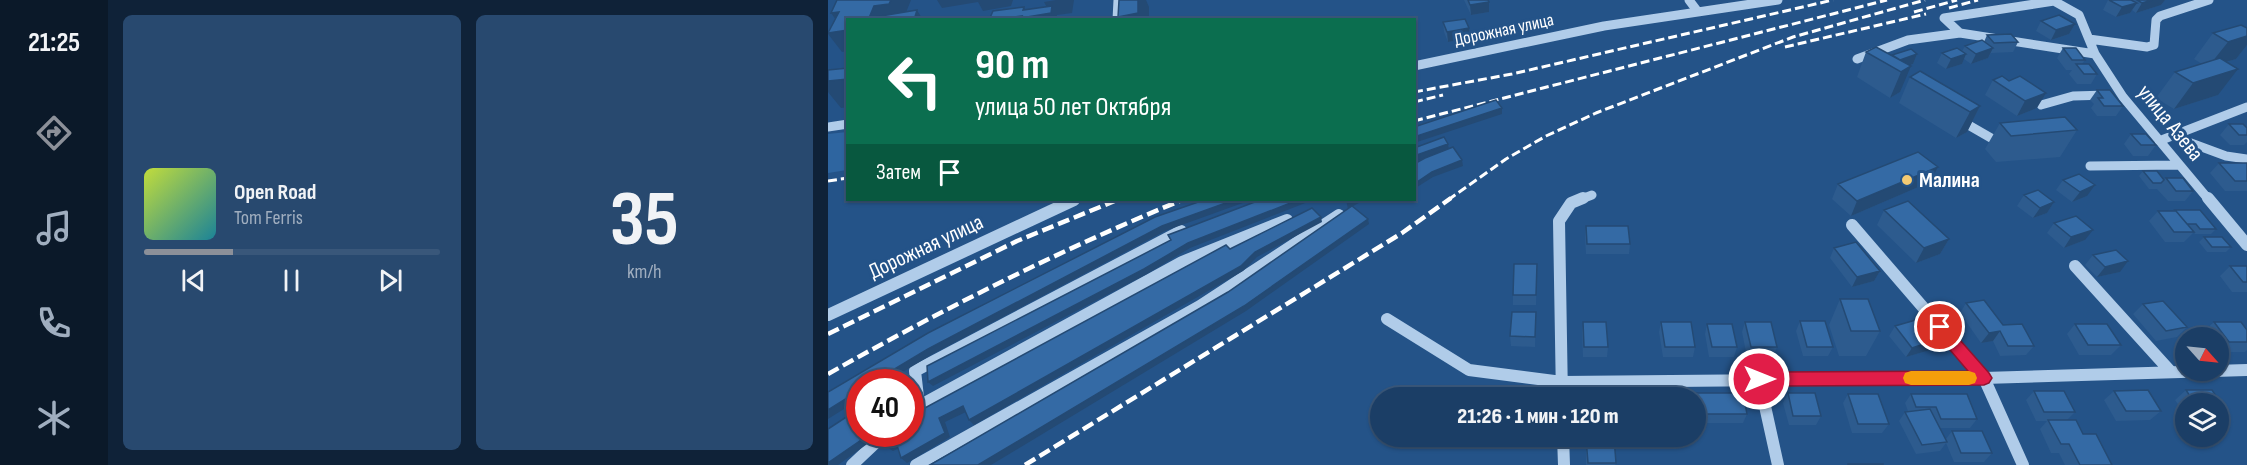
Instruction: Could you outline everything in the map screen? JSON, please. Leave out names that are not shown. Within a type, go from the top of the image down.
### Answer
[{"type":"street","points":[[1117,18],[1118,0]]},
{"type":"street","points":[[1689,0],[1698,12]]},
{"type":"street","name":"Дорожная улица","points":[[1416,66],[1604,26],[1778,0]]},
{"type":"street","points":[[1960,33],[1944,18],[2055,0]]},
{"type":"street","name":"улица Азева","points":[[2055,0],[2079,15],[2095,54],[2123,97],[2247,245]]},
{"type":"street","points":[[2089,39],[2147,47],[2154,45],[2156,20],[2160,16],[2209,0]]},
{"type":"street","points":[[1867,65],[1857,59],[1908,40],[1960,33],[2095,54]]},
{"type":"street","points":[[2041,105],[2050,100],[2076,96],[2097,94],[2123,97]]},
{"type":"street","points":[[2159,141],[2247,107]]},
{"type":"street","points":[[1950,114],[1991,138]]},
{"type":"street","points":[[828,126],[846,124]]},
{"type":"street","points":[[2172,136],[2226,156],[2247,159]]},
{"type":"street","points":[[2090,166],[2179,165]]},
{"type":"street","points":[[1562,387],[1558,221],[1571,203],[1592,195]]},
{"type":"street","name":"Дорожная улица","points":[[828,315],[1072,201]]},
{"type":"street","points":[[916,465],[1200,306],[1339,215]]},
{"type":"street","points":[[924,403],[1182,262],[1287,220]]},
{"type":"street","points":[[1852,225],[1984,378],[2023,465]]},
{"type":"street","points":[[919,369],[1173,234],[1194,226]]},
{"type":"street","points":[[2075,266],[2171,372]]},
{"type":"street","points":[[1387,319],[1469,370],[1562,382],[1984,378],[2247,370]]},
{"type":"street","points":[[1759,379],[1778,465]]},
{"type":"street","points":[[852,465],[871,447]]},
{"type":"street","points":[[1563,447],[1564,465]]},
{"type":"shaded area","points":[[846,132],[846,170],[828,173],[828,134]]},
{"type":"building","points":[[837,0],[891,0],[889,4],[874,6],[869,18],[846,18],[846,30],[828,33],[839,12],[831,13]]},
{"type":"building","points":[[1119,0],[1138,0],[1138,13],[1118,17]]},
{"type":"building","points":[[1468,0],[1488,0],[1489,2],[1470,5]]},
{"type":"building","points":[[2109,0],[2131,0],[2137,3],[2122,7]]},
{"type":"building","points":[[1052,6],[1051,13],[1021,18],[1022,16],[990,18],[993,11],[1024,7],[1023,10]]},
{"type":"building","points":[[917,10],[915,18],[869,18]]},
{"type":"building","points":[[2059,15],[2075,24],[2056,30],[2041,21]]},
{"type":"building","points":[[1465,19],[1469,28],[1447,32],[1443,22]]},
{"type":"building","points":[[2241,25],[2247,28],[2247,36],[2228,42],[2213,33]]},
{"type":"building","points":[[2011,34],[2018,42],[1994,43],[1987,35]]},
{"type":"building","points":[[1982,40],[1993,48],[1976,54],[1965,46]]},
{"type":"building","points":[[1876,47],[1911,66],[1901,72],[1866,52]]},
{"type":"building","points":[[1957,48],[1966,54],[1951,59],[1942,53]]},
{"type":"building","points":[[2063,48],[2076,48],[2085,60],[2072,60]]},
{"type":"building","points":[[1911,49],[1917,54],[1900,60],[1892,55]]},
{"type":"building","points":[[2220,58],[2238,69],[2193,83],[2175,72]]},
{"type":"building","points":[[2076,64],[2089,64],[2097,74],[2084,74]]},
{"type":"building","points":[[846,68],[846,79],[828,81],[828,70]]},
{"type":"building","points":[[1920,71],[1980,106],[1970,112],[1910,77]]},
{"type":"building","points":[[2002,76],[2009,81],[2020,76],[2046,93],[2025,101],[1993,80]]},
{"type":"building","points":[[2097,90],[2110,90],[2123,106],[2104,106],[2098,98],[2103,98]]},
{"type":"building","points":[[1496,100],[1502,108],[1416,136],[1416,126]]},
{"type":"building","points":[[2065,117],[2077,130],[2011,136],[2000,123]]},
{"type":"building","points":[[2229,124],[2243,124],[2247,128],[2247,135],[2239,135]]},
{"type":"building","points":[[2131,134],[2146,134],[2156,145],[2141,145]]},
{"type":"building","points":[[1444,137],[1448,144],[1416,155],[1416,147]]},
{"type":"building","points":[[1453,147],[1462,160],[1432,172],[1416,183],[1416,163]]},
{"type":"building","points":[[1918,152],[1938,167],[1857,201],[1838,184]]},
{"type":"building","points":[[2219,163],[2247,163],[2247,181],[2235,181]]},
{"type":"building","points":[[2143,171],[2157,171],[2164,180],[2161,183],[2153,183]]},
{"type":"building","points":[[2079,174],[2095,185],[2080,192],[2063,180]]},
{"type":"building","points":[[2166,178],[2183,178],[2193,191],[2176,191]]},
{"type":"building","points":[[2038,190],[2054,202],[2040,208],[2024,195]]},
{"type":"building","points":[[1201,201],[1231,201],[1162,226],[928,349],[895,369],[867,369],[928,333],[1155,217]]},
{"type":"building","points":[[1257,201],[1295,201],[1188,243],[1144,269],[928,382],[927,366],[1171,240],[1168,235]]},
{"type":"building","points":[[1908,201],[1949,239],[1924,248],[1884,210]]},
{"type":"building","points":[[1352,206],[1368,219],[1244,306],[978,465],[930,465],[1228,292]]},
{"type":"building","points":[[1312,208],[1321,217],[1255,252],[1241,266],[969,420],[963,406],[939,418],[945,433],[924,445],[924,408],[1226,245],[1230,249]]},
{"type":"building","points":[[2175,210],[2200,210],[2216,229],[2200,229],[2196,224],[2187,224]]},
{"type":"building","points":[[2158,211],[2176,211],[2194,232],[2174,232]]},
{"type":"building","points":[[2076,216],[2093,230],[2071,237],[2054,223]]},
{"type":"building","points":[[1586,226],[1628,226],[1630,244],[1587,244]]},
{"type":"building","points":[[2204,237],[2222,237],[2231,247],[2212,247]]},
{"type":"building","points":[[1856,242],[1880,271],[1857,277],[1834,248]]},
{"type":"building","points":[[2116,250],[2128,261],[2105,267],[2093,255]]},
{"type":"building","points":[[1514,264],[1537,264],[1536,295],[1513,295]]},
{"type":"building","points":[[2230,266],[2247,266],[2247,282],[2243,282]]},
{"type":"building","points":[[1840,299],[1868,299],[1880,331],[1851,331]]},
{"type":"building","points":[[1984,300],[2003,325],[2022,324],[2034,346],[2008,346],[2000,331],[1989,333],[1966,303]]},
{"type":"building","points":[[2163,301],[2187,327],[2175,327],[2175,329],[2166,331],[2143,304]]},
{"type":"building","points":[[1512,312],[1536,312],[1535,337],[1510,336]]},
{"type":"building","points":[[1919,319],[1936,340],[1912,348],[1895,326]]},
{"type":"building","points":[[1800,321],[1825,321],[1833,347],[1807,347]]},
{"type":"building","points":[[1583,322],[1606,322],[1608,347],[1584,347]]},
{"type":"building","points":[[1661,322],[1691,322],[1695,347],[1665,347]]},
{"type":"building","points":[[1745,322],[1771,322],[1777,347],[1751,347]]},
{"type":"building","points":[[2214,322],[2241,322],[2247,330],[2247,342],[2229,342],[2229,327],[2218,327]]},
{"type":"building","points":[[1707,324],[1732,324],[1737,347],[1712,347]]},
{"type":"building","points":[[2075,324],[2107,324],[2121,345],[2088,345]]},
{"type":"building","points":[[846,381],[846,399],[828,410],[828,392]]},
{"type":"building","points":[[2148,390],[2161,411],[2126,411],[2114,391]]},
{"type":"building","points":[[2186,390],[2212,390],[2214,393],[2188,393]]},
{"type":"building","points":[[2034,391],[2064,391],[2075,412],[2044,412]]},
{"type":"building","points":[[1706,393],[1743,393],[1747,414],[1706,414]]},
{"type":"building","points":[[1788,393],[1815,393],[1821,416],[1793,416]]},
{"type":"building","points":[[1848,394],[1878,394],[1889,424],[1858,424]]},
{"type":"building","points":[[1911,394],[1967,394],[1977,419],[1941,419],[1936,407],[1916,407]]},
{"type":"building","points":[[1930,409],[1947,442],[1922,445],[1905,412]]},
{"type":"building","points":[[846,417],[846,447],[851,447],[828,463],[828,429]]},
{"type":"building","points":[[2048,420],[2076,420],[2083,434],[2096,434],[2112,465],[2080,465],[2069,444],[2061,444]]},
{"type":"building","points":[[1952,431],[1982,431],[1992,453],[1961,453]]},
{"type":"building","points":[[898,447],[920,447],[901,458]]},
{"type":"building","points":[[1587,447],[1615,447],[1616,463],[1588,463]]},
{"type":"building","points":[[1883,464],[1883,465],[1848,465]]},
{"type":"railway","points":[[1416,92],[1512,74],[1833,0]]},
{"type":"railway","points":[[1416,120],[1887,0]]},
{"type":"railway","points":[[1448,200],[1506,159],[1546,136],[1596,113],[1793,37],[1925,0]]},
{"type":"railway","points":[[1914,12],[1957,0]]},
{"type":"railway","points":[[1949,8],[1978,0]]},
{"type":"railway","points":[[1785,47],[1926,14]]},
{"type":"railway","points":[[1416,102],[1443,95]]},
{"type":"railway","points":[[828,181],[846,178]]},
{"type":"railway","points":[[1025,465],[1402,233],[1451,198]]},
{"type":"railway","points":[[828,334],[1017,241],[1115,201]]},
{"type":"railway","points":[[828,374],[1002,281],[1180,201]]},
{"type":"slow traffic","points":[[1911,378],[1969,378]]},
{"type":"place","name":"Малина","points":[[1907,180]]},
{"type":"route","points":[[1759,379],[1984,378],[1940,327]]}]
